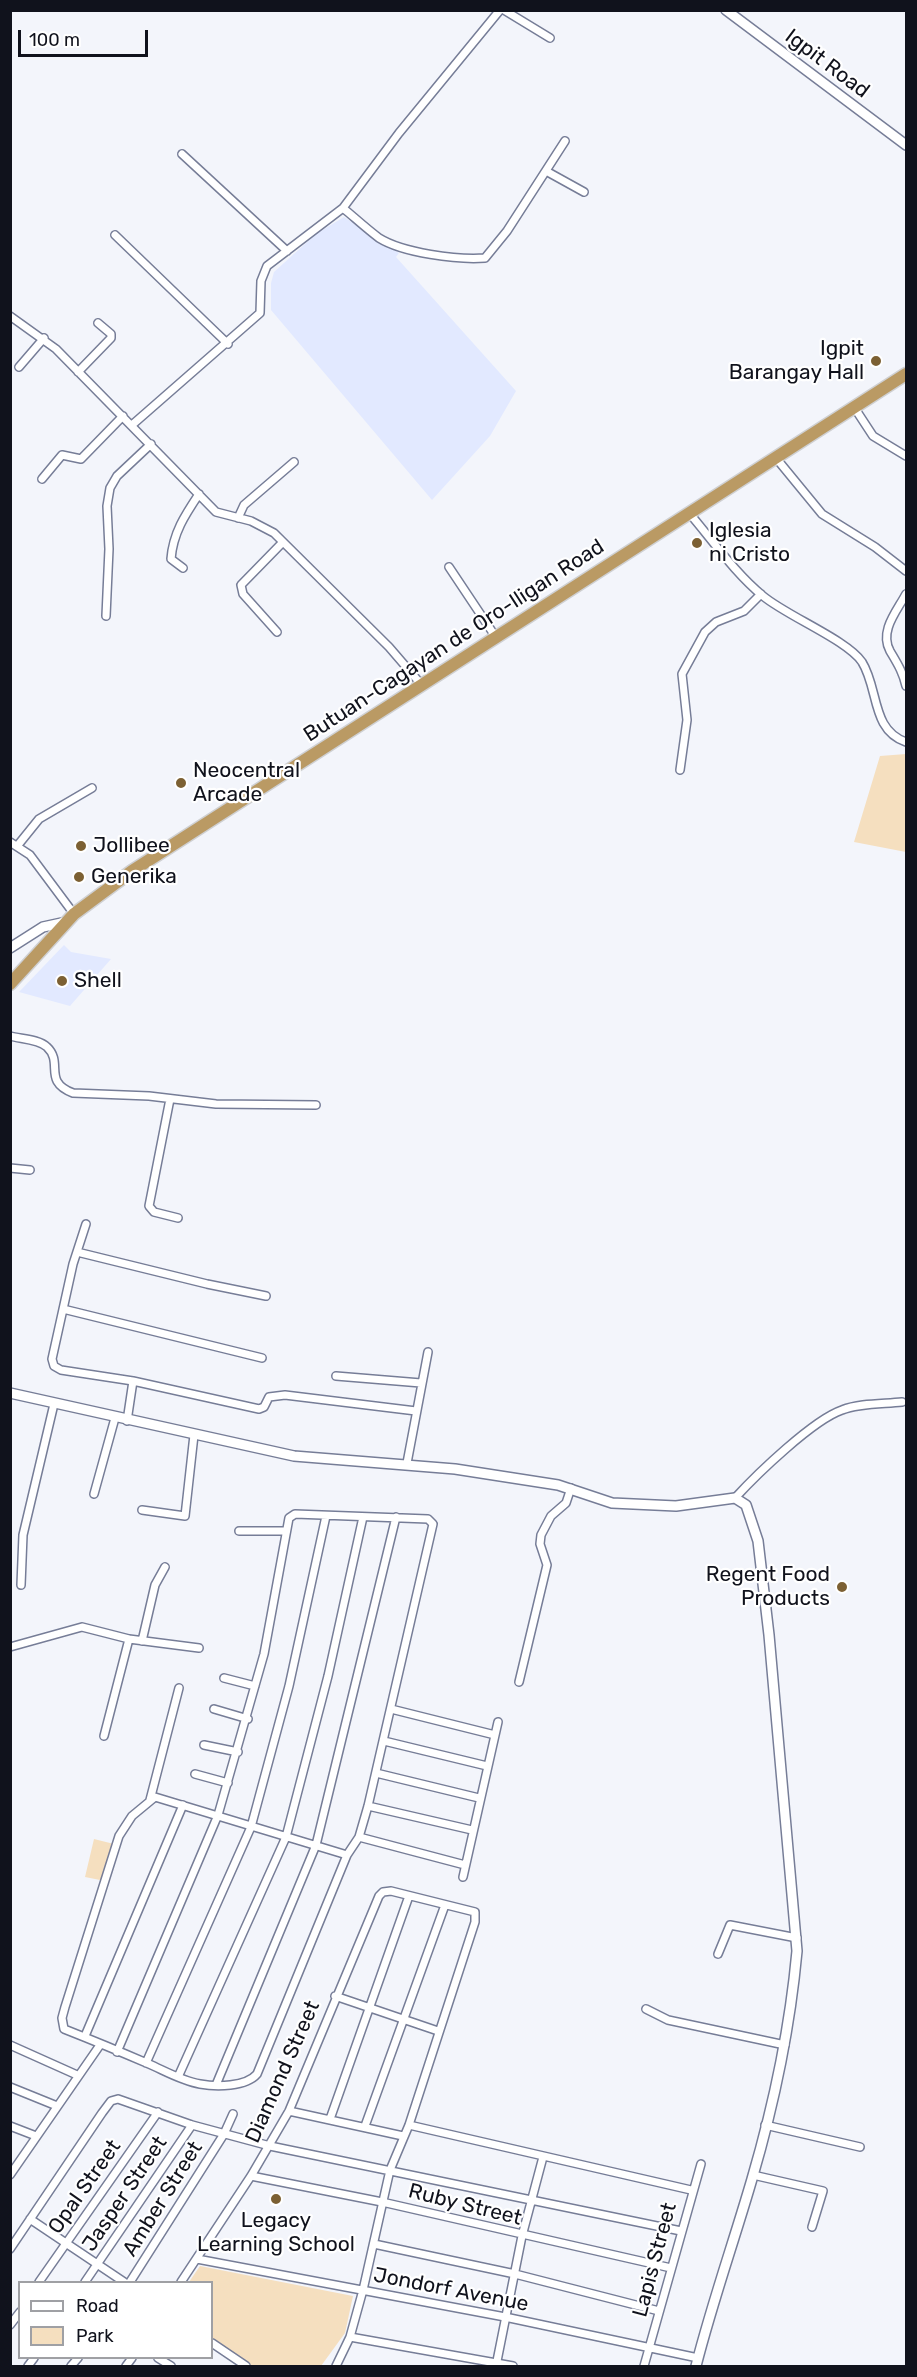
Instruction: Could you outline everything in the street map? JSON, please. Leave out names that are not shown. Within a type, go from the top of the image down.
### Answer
[{"type":"highway","name":"Butuan-Cagayan de Oro-Iligan Road","points":[[10,984],[70,918],[152,858],[281,777],[420,683],[690,514],[906,374]]},
{"type":"street","points":[[132,425],[180,382],[228,344],[260,313],[263,273],[267,266],[343,208],[399,133],[502,10],[550,38]]},
{"type":"street","name":"Igpit Road","points":[[726,10],[906,146]]},
{"type":"street","points":[[343,208],[380,239],[395,246],[445,255],[485,258],[507,231],[565,141]]},
{"type":"street","points":[[182,154],[287,251]]},
{"type":"street","points":[[546,171],[584,192]]},
{"type":"street","points":[[115,235],[228,344]]},
{"type":"street","points":[[10,316],[44,338],[216,512],[265,527],[283,542],[389,647],[420,683]]},
{"type":"street","points":[[78,372],[111,338],[111,334],[98,323]]},
{"type":"street","points":[[19,367],[44,338]]},
{"type":"street","points":[[854,408],[873,436],[906,456]]},
{"type":"street","points":[[42,479],[62,455],[81,459],[123,416]]},
{"type":"street","points":[[106,616],[109,549],[107,506],[110,488],[117,476],[151,444]]},
{"type":"street","points":[[776,458],[822,514],[875,547],[906,571]]},
{"type":"street","points":[[238,518],[244,505],[294,462]]},
{"type":"street","points":[[183,568],[171,559],[173,542],[184,515],[199,494]]},
{"type":"street","points":[[690,514],[761,594],[783,612],[851,651],[862,662],[882,721],[890,734],[906,742]]},
{"type":"street","points":[[277,632],[243,594],[241,585],[283,542]]},
{"type":"street","points":[[448,567],[495,636]]},
{"type":"street","points":[[680,770],[687,720],[682,674],[705,632],[716,622],[744,611],[761,594]]},
{"type":"street","points":[[906,594],[888,626],[886,641],[900,665],[906,686]]},
{"type":"street","points":[[18,845],[39,819],[92,788]]},
{"type":"street","points":[[10,842],[18,845],[30,855],[70,918],[51,923],[10,948]]},
{"type":"street","points":[[10,1036],[41,1043],[48,1048],[52,1054],[54,1078],[63,1089],[91,1096],[170,1099],[216,1104],[316,1105]]},
{"type":"street","points":[[170,1099],[149,1206],[154,1212],[178,1218]]},
{"type":"street","points":[[10,1168],[30,1170]]},
{"type":"street","points":[[86,1224],[77,1252],[52,1359],[54,1366],[61,1370],[134,1382],[259,1409],[264,1407],[268,1397],[285,1395],[416,1411]]},
{"type":"street","points":[[77,1252],[266,1296]]},
{"type":"street","points":[[63,1309],[262,1358]]},
{"type":"street","points":[[407,1463],[428,1352]]},
{"type":"street","points":[[336,1376],[421,1383]]},
{"type":"street","points":[[127,1421],[134,1382]]},
{"type":"street","points":[[10,1393],[194,1436],[294,1456],[407,1463],[571,1488],[612,1503],[676,1506],[735,1498],[770,1462],[830,1416],[854,1407],[902,1402]]},
{"type":"street","points":[[21,1585],[23,1535],[54,1404]]},
{"type":"street","points":[[94,1494],[115,1418]]},
{"type":"street","points":[[142,1510],[184,1516],[194,1436]]},
{"type":"street","points":[[519,1682],[547,1565],[540,1544],[542,1530],[551,1516],[566,1503],[571,1488]]},
{"type":"street","points":[[697,2362],[719,2282],[753,2175],[785,2045],[793,1992],[797,1938],[758,1541],[750,1512],[746,1505],[735,1498]]},
{"type":"street","points":[[117,2052],[218,1815],[248,1719],[264,1654],[286,1531],[292,1515],[428,1519],[433,1524],[384,1741],[359,1837],[347,1855],[256,2074],[246,2082],[200,2085],[178,2077],[146,2063],[117,2052],[100,2045],[64,2028],[62,2018],[65,2007],[119,1836],[132,1816],[150,1800],[159,1796],[183,1805],[218,1815],[251,1827],[347,1855]]},
{"type":"street","points":[[146,2063],[251,1827],[289,1686],[326,1516]]},
{"type":"street","points":[[178,2077],[286,1837],[328,1676],[363,1516]]},
{"type":"street","points":[[216,2085],[316,1845],[396,1517]]},
{"type":"street","points":[[239,1531],[286,1531]]},
{"type":"street","points":[[142,1641],[155,1585],[165,1567]]},
{"type":"street","points":[[10,1647],[75,1628],[92,1628],[129,1639],[199,1648]]},
{"type":"street","points":[[104,1736],[129,1639]]},
{"type":"street","points":[[224,1678],[255,1686]]},
{"type":"street","points":[[150,1800],[179,1688]]},
{"type":"street","points":[[391,1709],[495,1735]]},
{"type":"street","points":[[214,1710],[248,1719]]},
{"type":"street","points":[[463,1877],[498,1722]]},
{"type":"street","points":[[384,1741],[488,1766]]},
{"type":"street","points":[[204,1744],[238,1752]]},
{"type":"street","points":[[376,1773],[479,1798]]},
{"type":"street","points":[[195,1774],[228,1783]]},
{"type":"street","points":[[85,2036],[183,1805]]},
{"type":"street","points":[[368,1806],[472,1830]]},
{"type":"street","points":[[359,1837],[465,1865]]},
{"type":"street","name":"Diamond Street","points":[[183,2281],[270,2146],[289,2111],[335,1996],[379,1896],[387,1890],[409,1896]]},
{"type":"street","points":[[330,2119],[367,2008],[409,1896],[472,1911],[477,1917],[409,2125],[390,2170],[363,2290],[350,2337],[337,2366]]},
{"type":"street","points":[[365,2126],[445,1905]]},
{"type":"street","points":[[718,1954],[730,1925],[797,1938]]},
{"type":"street","points":[[335,1996],[438,2031]]},
{"type":"street","points":[[646,2009],[668,2020],[785,2045]]},
{"type":"street","points":[[10,2045],[77,2075]]},
{"type":"street","points":[[12,2171],[100,2045]]},
{"type":"street","points":[[10,2087],[57,2106]]},
{"type":"street","points":[[10,2249],[111,2102],[123,2099],[192,2125],[270,2146],[681,2231]]},
{"type":"street","points":[[289,2111],[403,2136]]},
{"type":"street","name":"Opal Street","points":[[40,2281],[158,2112]]},
{"type":"street","name":"Amber Street","points":[[131,2281],[224,2134],[233,2114]]},
{"type":"street","name":"Jasper Street","points":[[86,2281],[192,2125]]},
{"type":"street","points":[[409,2125],[692,2190]]},
{"type":"street","points":[[765,2125],[860,2147]]},
{"type":"street","points":[[10,2126],[36,2136]]},
{"type":"street","points":[[497,2365],[522,2236],[543,2157]]},
{"type":"street","name":"Lapis Street","points":[[644,2367],[701,2164]]},
{"type":"street","points":[[753,2175],[823,2191],[813,2227]]},
{"type":"street","name":"Ruby Street","points":[[251,2176],[382,2202],[522,2236],[671,2268]]},
{"type":"street","points":[[30,2219],[121,2281]]},
{"type":"street","points":[[374,2244],[515,2274],[659,2311]]},
{"type":"street","name":"Jondorf Avenue","points":[[197,2259],[505,2317],[649,2347],[697,2362]]},
{"type":"street","points":[[350,2337],[513,2367]]},
{"type":"street","points":[[213,2344],[246,2367]]},
{"type":"shaded area","points":[[344,217],[399,253],[396,257],[516,391],[490,436],[432,500],[271,310],[271,283],[274,272],[316,234]]},
{"type":"shaded area","points":[[64,945],[71,952],[111,959],[70,1006],[19,992]]},
{"type":"green space","points":[[906,754],[906,852],[854,842],[880,756]]},
{"type":"green space","points":[[94,1839],[114,1844],[105,1881],[85,1877]]},
{"type":"green space","points":[[200,2266],[353,2296],[345,2333],[321,2366],[249,2366],[213,2341],[213,2281],[190,2281]]},
{"type":"place","name":"Igpit Barangay Hall","points":[[876,361]]},
{"type":"place","name":"Iglesia ni Cristo","points":[[697,543]]},
{"type":"place","name":"Neocentral Arcade","points":[[181,783]]},
{"type":"place","name":"Jollibee","points":[[81,846]]},
{"type":"place","name":"Generika","points":[[79,877]]},
{"type":"place","name":"Shell","points":[[62,981]]},
{"type":"place","name":"Regent Food Products","points":[[842,1587]]},
{"type":"place","name":"Legacy Learning School","points":[[276,2199]]}]
